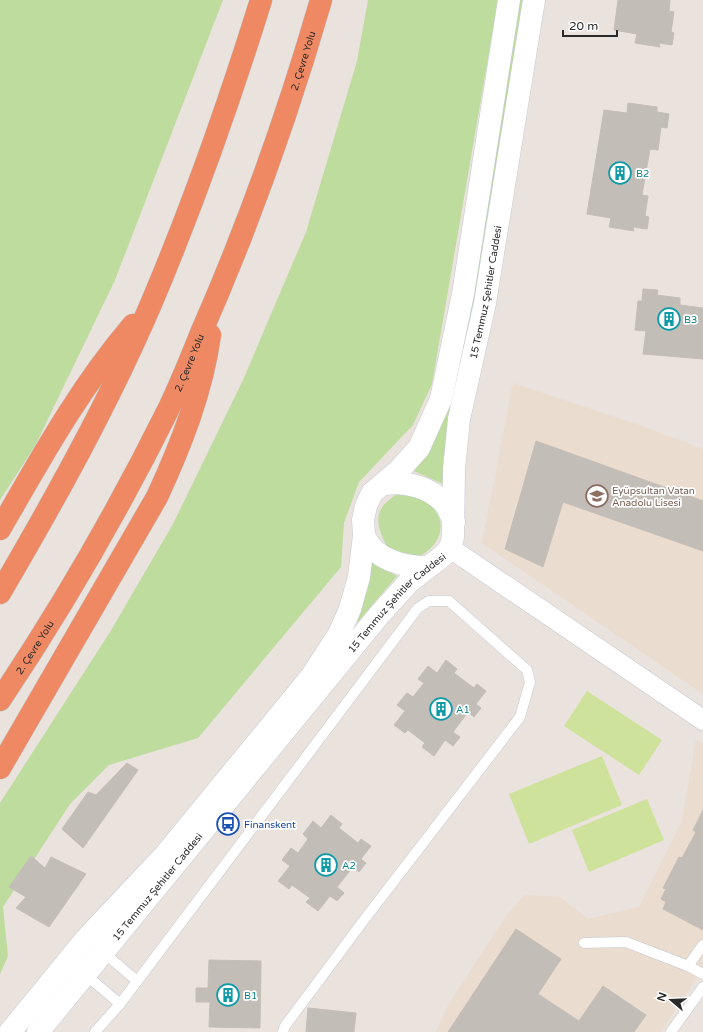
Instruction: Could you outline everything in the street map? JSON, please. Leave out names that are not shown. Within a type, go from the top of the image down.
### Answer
[{"type":"highway","points":[[0,593],[45,516],[113,386],[151,304],[199,183],[236,79],[261,0]]},
{"type":"highway","name":"2. Çevre Yolu","points":[[0,700],[82,571],[115,512],[170,406],[216,300],[272,156],[321,0]]},
{"type":"highway","points":[[0,768],[154,504],[175,459],[197,396],[208,347],[216,300]]},
{"type":"highway","points":[[0,529],[66,415],[109,353],[151,304]]},
{"type":"main road","name":"15 Temmuz Şehitler Caddesi","points":[[10,1032],[86,939],[165,855],[327,655],[339,634],[355,593],[363,555],[363,520],[366,506],[372,494],[385,484],[419,448],[441,399],[463,294],[509,0]]},
{"type":"main road","name":"15 Temmuz Şehitler Caddesi","points":[[38,1032],[176,866],[380,614],[409,582],[444,555],[450,548],[454,522],[454,469],[459,419],[485,303],[534,0]]},
{"type":"main road","points":[[385,484],[405,483],[435,495],[445,504],[454,522]]},
{"type":"main road","points":[[364,534],[372,546],[384,557],[398,564],[410,567],[427,567]]},
{"type":"main road","points":[[86,939],[103,952]]},
{"type":"main road","points":[[68,960],[86,975]]},
{"type":"street","points":[[450,548],[703,720]]},
{"type":"lane","points":[[95,1032],[120,1004],[418,608],[429,601],[449,601],[527,670],[530,682],[520,717],[284,1026],[283,1032]]},
{"type":"lane","points":[[584,943],[626,942],[688,966],[703,974]]},
{"type":"lane","points":[[688,966],[703,945]]},
{"type":"lane","points":[[103,952],[137,981]]},
{"type":"lane","points":[[86,975],[120,1004]]},
{"type":"lane","points":[[671,1032],[703,987]]},
{"type":"shaded area","name":"Eyüpsultan Vatan Anadolu Lisesi","points":[[513,383],[645,427],[703,449],[703,694],[482,543]]},
{"type":"shaded area","points":[[696,740],[703,744],[703,969],[660,1032],[436,1032],[447,1007],[506,916],[525,895],[560,897],[588,919],[639,907],[682,821]]},
{"type":"green space","points":[[0,0],[223,0],[115,280],[35,446],[0,500]]},
{"type":"green space","points":[[368,0],[498,0],[432,384],[413,425],[359,482],[344,523],[341,567],[198,738],[109,765],[70,804],[3,907],[8,956],[0,974],[0,803],[110,632],[173,524],[243,380],[306,232],[357,61]]},
{"type":"green space","points":[[518,0],[524,0],[485,256],[447,434],[443,462],[443,484],[414,471],[428,451]]},
{"type":"green space","points":[[396,495],[413,496],[429,504],[436,511],[440,520],[438,537],[433,545],[425,553],[415,558],[387,547],[380,531],[378,518],[380,512],[383,506]]},
{"type":"green space","points":[[371,561],[397,576],[357,623]]},
{"type":"green space","points":[[587,691],[662,740],[639,775],[564,726]]},
{"type":"green space","points":[[602,756],[622,805],[529,844],[509,794]]},
{"type":"green space","points":[[647,799],[664,840],[589,872],[572,830]]},
{"type":"building","points":[[618,0],[670,0],[669,11],[674,12],[671,32],[674,33],[672,45],[659,43],[660,47],[635,43],[637,34],[614,30]]},
{"type":"building","name":"B2","points":[[628,103],[657,107],[657,112],[669,114],[667,128],[661,127],[658,150],[650,149],[642,195],[648,196],[645,216],[649,217],[647,229],[633,227],[634,231],[609,227],[611,218],[587,214],[604,110],[627,113]]},
{"type":"building","name":"B3","points":[[643,289],[658,290],[657,295],[680,298],[680,305],[703,308],[703,359],[643,354],[646,331],[635,330],[638,301],[642,301]]},
{"type":"building","points":[[536,441],[703,501],[703,551],[563,502],[543,567],[505,549]]},
{"type":"building","name":"A1","points":[[446,660],[457,669],[454,673],[474,688],[477,684],[486,691],[476,704],[481,708],[474,717],[468,712],[453,732],[460,737],[453,746],[445,740],[434,756],[422,747],[425,743],[408,730],[405,733],[394,725],[405,711],[397,705],[407,693],[413,697],[424,683],[418,679],[428,666],[437,673]]},
{"type":"building","points":[[127,763],[138,770],[83,848],[62,829],[88,792],[96,795]]},
{"type":"building","points":[[703,810],[703,930],[663,909],[666,902],[661,899],[666,889],[663,888],[679,857],[682,858],[696,832],[693,830]]},
{"type":"building","name":"A2","points":[[331,815],[342,824],[339,828],[358,843],[361,839],[371,846],[361,859],[366,863],[359,872],[353,867],[337,887],[344,893],[337,901],[330,896],[318,911],[306,902],[310,898],[292,885],[289,889],[278,881],[290,866],[282,860],[291,848],[298,853],[308,839],[303,834],[313,821],[321,828]]},
{"type":"building","points":[[31,856],[45,868],[51,857],[86,874],[49,927],[16,908],[26,897],[9,887]]},
{"type":"building","points":[[516,929],[561,959],[538,994],[579,1021],[603,986],[646,1015],[634,1032],[448,1032]]},
{"type":"building","name":"B1","points":[[209,960],[261,961],[260,1028],[209,1027],[210,1002],[196,1002],[196,988],[208,988]]},
{"type":"building","points":[[308,1008],[356,1013],[354,1032],[306,1032]]},
{"type":"place","name":"B2","points":[[620,173]]},
{"type":"place","name":"B3","points":[[669,319]]},
{"type":"place","name":"Eyüpsultan Vatan Anadolu Lisesi","points":[[597,496]]},
{"type":"place","name":"A1","points":[[441,709]]},
{"type":"place","name":"Finanskent","points":[[228,824]]},
{"type":"place","name":"A2","points":[[326,865]]},
{"type":"place","name":"B1","points":[[228,995]]}]
